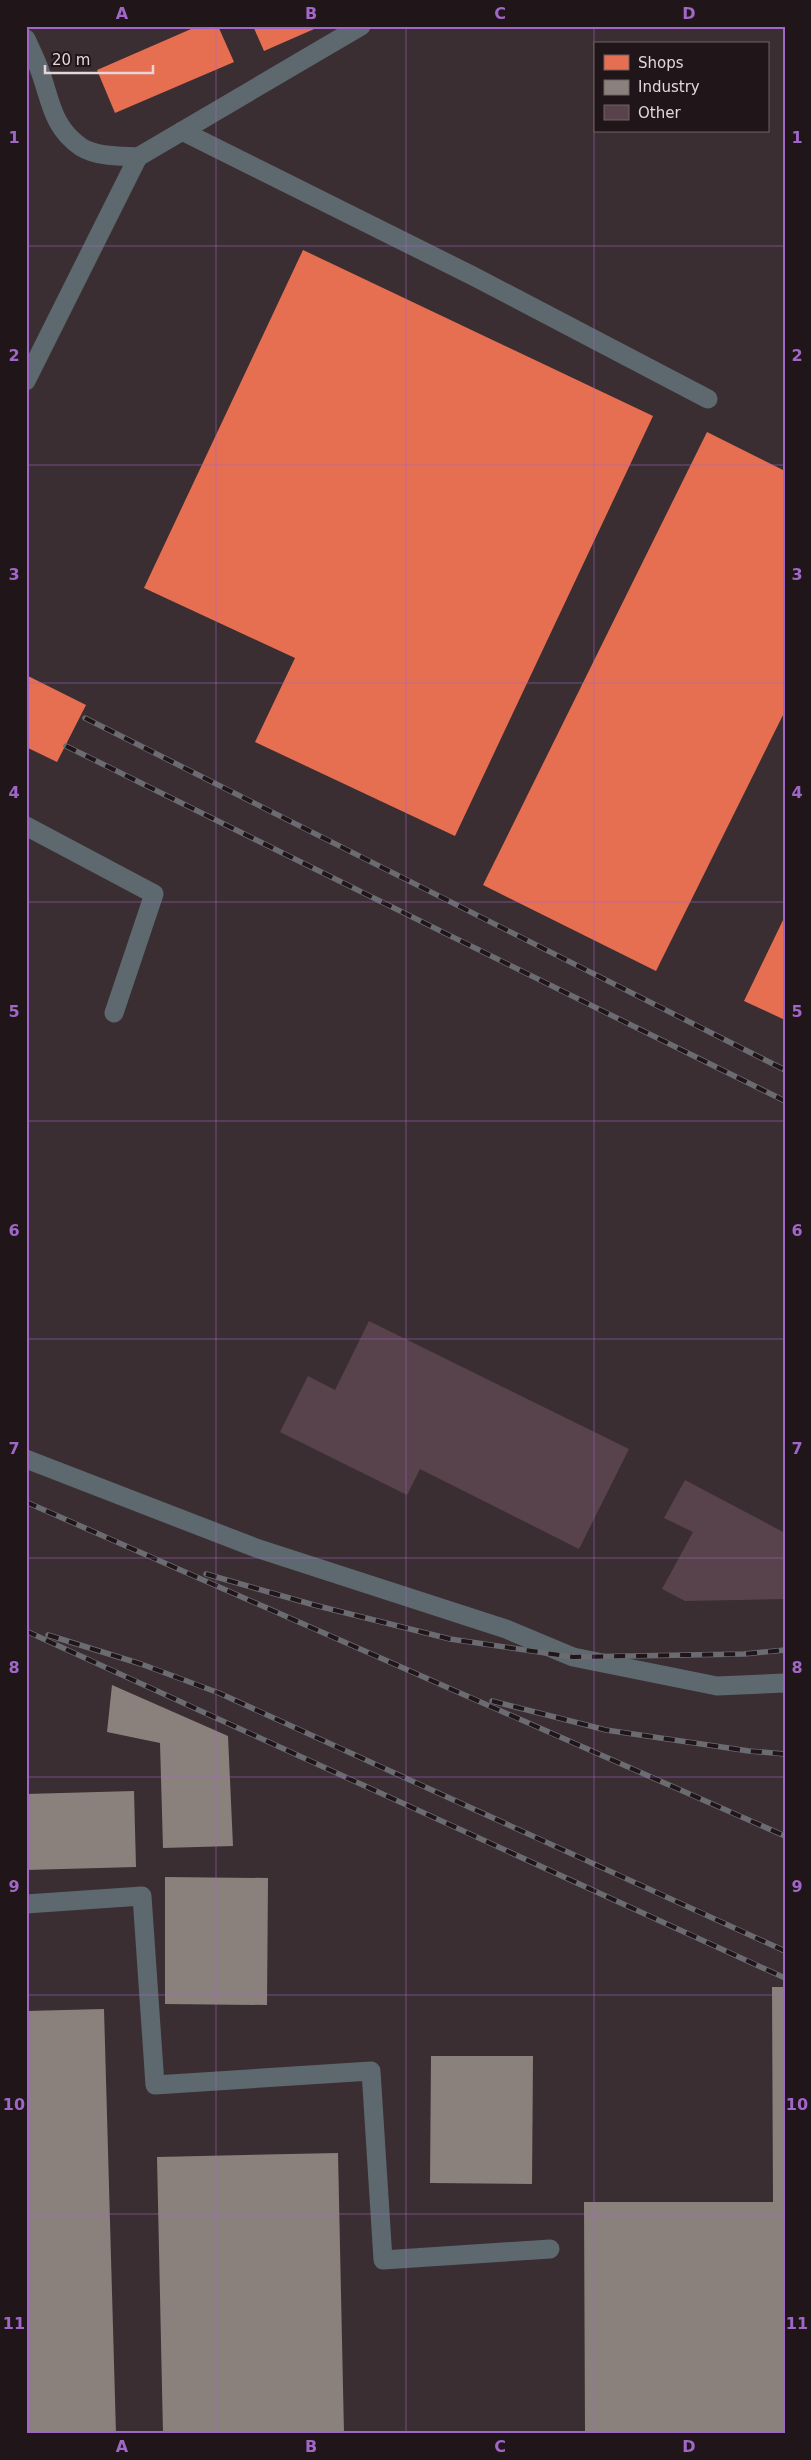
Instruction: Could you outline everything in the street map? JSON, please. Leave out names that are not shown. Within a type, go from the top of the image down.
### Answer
[{"type":"lane","points":[[26,381],[138,158],[361,26]]},
{"type":"lane","points":[[26,39],[33,72],[61,128],[82,148],[106,155],[138,158]]},
{"type":"lane","points":[[182,131],[464,272],[708,399]]},
{"type":"lane","points":[[26,826],[154,894],[114,1013]]},
{"type":"lane","points":[[26,1459],[256,1548],[506,1628],[572,1657],[717,1686],[785,1684]]},
{"type":"lane","points":[[26,1904],[142,1896],[154,2085],[371,2071],[383,2260],[550,2249]]},
{"type":"building: Shops","points":[[198,26],[218,26],[234,62],[115,113],[97,70]]},
{"type":"building: Shops","points":[[253,26],[321,26],[264,51]]},
{"type":"building: Shops","points":[[303,250],[653,416],[455,836],[255,742],[295,658],[144,588]]},
{"type":"building: Shops","points":[[707,432],[785,471],[785,711],[656,971],[483,885]]},
{"type":"building: Shops","points":[[26,675],[86,705],[57,762],[26,747]]},
{"type":"building: Shops","points":[[785,916],[785,1020],[744,1001]]},
{"type":"building: Industry","points":[[112,1685],[228,1736],[233,1846],[163,1848],[160,1743],[107,1732]]},
{"type":"building: Industry","points":[[134,1791],[136,1867],[26,1870],[26,1794]]},
{"type":"building: Industry","points":[[165,1877],[268,1878],[267,2005],[165,2004]]},
{"type":"building: Industry","points":[[772,1987],[785,1987],[785,2434],[585,2434],[584,2202],[773,2202]]},
{"type":"building: Industry","points":[[104,2009],[116,2434],[26,2434],[26,2011]]},
{"type":"building: Industry","points":[[431,2056],[533,2056],[532,2184],[430,2183]]},
{"type":"building: Industry","points":[[338,2153],[344,2434],[163,2434],[157,2157]]},
{"type":"building: Other","points":[[369,1321],[629,1449],[579,1549],[420,1469],[407,1495],[280,1432],[308,1376],[335,1390]]},
{"type":"building: Other","points":[[685,1480],[785,1533],[785,1599],[685,1601],[662,1589],[693,1532],[664,1518]]},
{"type":"railway","points":[[85,718],[785,1070]]},
{"type":"railway","points":[[66,746],[785,1101]]},
{"type":"railway","points":[[26,1502],[785,1836]]},
{"type":"railway","points":[[206,1574],[314,1605],[450,1639],[573,1657],[744,1654],[785,1650]]},
{"type":"railway","points":[[26,1631],[785,1978]]},
{"type":"railway","points":[[48,1635],[141,1664],[219,1693],[785,1951]]},
{"type":"railway","points":[[492,1701],[606,1730],[749,1751],[785,1754]]}]
